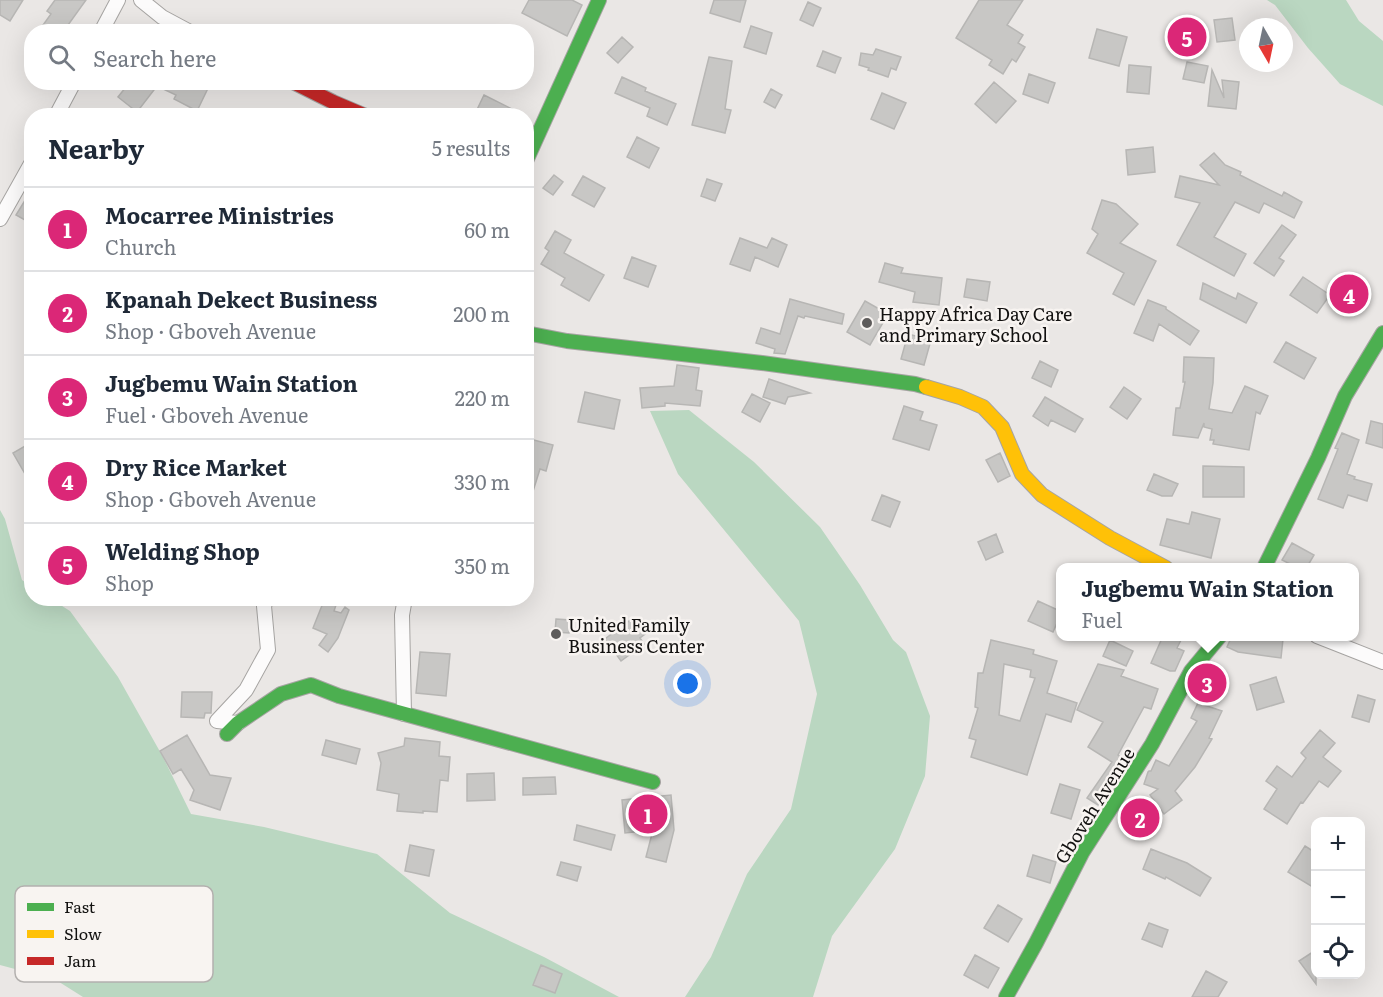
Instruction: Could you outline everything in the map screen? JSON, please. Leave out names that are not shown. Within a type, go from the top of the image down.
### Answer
[{"type":"street","points":[[104,24],[118,0]]},
{"type":"street","points":[[141,0],[162,17],[175,24]]},
{"type":"street","points":[[534,143],[599,0]]},
{"type":"street","points":[[60,108],[70,90]]},
{"type":"street","points":[[309,90],[347,108]]},
{"type":"street","points":[[0,219],[24,176]]},
{"type":"street","points":[[1266,563],[1318,458],[1345,396],[1383,333]]},
{"type":"street","points":[[534,335],[567,341],[762,363],[915,384],[960,397],[983,407],[1002,427],[1022,474],[1042,495],[1110,538],[1158,563]]},
{"type":"street","points":[[238,723],[218,721],[246,690],[268,650],[264,606]]},
{"type":"street","points":[[404,606],[404,714]]},
{"type":"street","name":"Gboveh Avenue","points":[[1006,997],[1082,853],[1152,744],[1191,671],[1216,641]]},
{"type":"street","points":[[1330,641],[1383,662]]},
{"type":"street","points":[[227,734],[238,723],[281,694],[311,685],[339,696],[653,782]]},
{"type":"green space","points":[[1267,0],[1346,0],[1359,21],[1383,41],[1383,106],[1340,84],[1293,28],[1293,18],[1285,18],[1275,5]]},
{"type":"green space","points":[[689,410],[754,462],[820,527],[860,585],[893,640],[906,652],[930,716],[925,776],[895,849],[832,936],[813,997],[685,997],[711,957],[747,874],[791,809],[817,694],[799,621],[678,474],[650,411]]},
{"type":"green space","points":[[0,510],[5,519],[24,581],[24,606],[62,606],[70,611],[118,677],[163,757],[191,814],[264,827],[377,854],[450,913],[544,957],[619,997],[83,997],[59,982],[213,982],[213,886],[15,886],[15,969],[0,965]]},
{"type":"building","points":[[0,0],[23,0],[10,21],[0,15]]},
{"type":"building","points":[[55,0],[86,0],[69,24],[44,24],[51,14],[47,11]]},
{"type":"building","points":[[529,0],[572,0],[582,5],[567,36],[522,13]]},
{"type":"building","points":[[714,0],[746,0],[740,22],[710,13]]},
{"type":"building","points":[[979,0],[1023,0],[1007,25],[1023,35],[1018,43],[1025,47],[1016,62],[1012,59],[1003,74],[989,65],[992,60],[956,38]]},
{"type":"building","points":[[808,2],[821,8],[813,26],[800,20]]},
{"type":"building","points":[[1232,18],[1235,40],[1217,42],[1214,20]]},
{"type":"building","points":[[1191,23],[1200,43],[1180,47],[1173,31]]},
{"type":"building","points":[[751,26],[772,33],[766,54],[744,47]]},
{"type":"building","points":[[1097,29],[1127,37],[1119,66],[1089,58]]},
{"type":"building","points":[[622,37],[633,47],[618,63],[607,53]]},
{"type":"building","points":[[876,49],[901,57],[896,70],[891,68],[888,77],[859,65],[861,53],[873,55]]},
{"type":"building","points":[[823,51],[841,58],[835,73],[817,66]]},
{"type":"building","points":[[709,57],[732,61],[725,109],[731,110],[725,133],[692,125]]},
{"type":"building","points":[[1187,62],[1208,66],[1204,83],[1183,79]]},
{"type":"building","points":[[1129,65],[1151,67],[1149,94],[1127,92]]},
{"type":"building","points":[[1212,70],[1224,98],[1222,80],[1239,82],[1236,109],[1208,106]]},
{"type":"building","points":[[1029,74],[1055,83],[1048,103],[1023,94]]},
{"type":"building","points":[[622,77],[646,88],[645,91],[676,104],[667,125],[647,116],[650,108],[615,93]]},
{"type":"building","points":[[994,82],[1016,101],[996,123],[975,104]]},
{"type":"building","points":[[771,89],[782,95],[775,108],[764,102]]},
{"type":"building","points":[[124,90],[154,90],[140,108],[132,108],[118,97]]},
{"type":"building","points":[[165,90],[207,90],[198,108],[191,108],[174,99],[176,95]]},
{"type":"building","points":[[882,93],[906,103],[894,129],[871,119]]},
{"type":"building","points":[[484,95],[510,108],[478,108]]},
{"type":"building","points":[[637,137],[659,148],[649,168],[627,157]]},
{"type":"building","points":[[1153,147],[1155,172],[1128,175],[1126,150]]},
{"type":"building","points":[[1214,153],[1225,165],[1241,172],[1240,175],[1282,196],[1284,192],[1302,202],[1294,218],[1264,203],[1259,213],[1235,202],[1214,237],[1246,254],[1234,276],[1177,245],[1200,203],[1175,197],[1180,176],[1219,185],[1200,165]]},
{"type":"building","points":[[554,175],[563,182],[553,195],[543,188]]},
{"type":"building","points":[[583,176],[605,188],[594,207],[572,195]]},
{"type":"building","points":[[707,179],[722,184],[715,201],[701,196]]},
{"type":"building","points":[[1102,200],[1116,204],[1138,224],[1120,243],[1156,261],[1134,305],[1113,294],[1124,273],[1087,253],[1098,234],[1092,229]]},
{"type":"building","points":[[24,202],[24,220],[16,215]]},
{"type":"building","points":[[1282,225],[1296,235],[1279,258],[1284,261],[1274,276],[1254,263]]},
{"type":"building","points":[[555,231],[571,240],[564,253],[604,275],[589,301],[561,285],[565,278],[541,264],[549,251],[545,248]]},
{"type":"building","points":[[740,238],[767,248],[772,238],[787,245],[778,267],[755,257],[750,271],[730,264]]},
{"type":"building","points":[[632,257],[656,266],[648,287],[624,278]]},
{"type":"building","points":[[885,263],[903,268],[901,273],[942,278],[939,305],[913,302],[915,292],[879,282]]},
{"type":"building","points":[[1303,277],[1330,295],[1317,313],[1290,295]]},
{"type":"building","points":[[967,279],[990,282],[987,301],[964,297]]},
{"type":"building","points":[[1203,283],[1236,299],[1238,293],[1257,303],[1246,323],[1200,299]]},
{"type":"building","points":[[1344,283],[1361,286],[1358,305],[1341,303]]},
{"type":"building","points":[[790,299],[844,314],[842,324],[798,316],[785,354],[774,353],[775,349],[756,343],[761,328],[780,334]]},
{"type":"building","points":[[1148,300],[1166,307],[1199,331],[1190,345],[1159,324],[1153,341],[1134,333]]},
{"type":"building","name":"Happy Africa Day Care and Primary School","points":[[865,301],[888,314],[870,345],[847,332]]},
{"type":"building","points":[[908,334],[931,340],[924,365],[901,359]]},
{"type":"building","points":[[1286,342],[1316,358],[1304,379],[1274,362]]},
{"type":"building","points":[[1184,357],[1214,358],[1209,409],[1232,413],[1245,386],[1268,396],[1260,414],[1256,412],[1249,450],[1213,444],[1214,440],[1210,440],[1212,429],[1204,427],[1204,423],[1198,438],[1173,435],[1176,408],[1180,408],[1185,382],[1183,382]]},
{"type":"building","points":[[1040,361],[1058,370],[1051,387],[1032,378]]},
{"type":"building","points":[[677,365],[699,368],[696,390],[702,391],[700,406],[665,403],[665,406],[642,408],[640,388],[674,386]]},
{"type":"building","points":[[769,379],[810,393],[788,397],[785,404],[763,397]]},
{"type":"building","points":[[1124,387],[1141,399],[1127,419],[1110,407]]},
{"type":"building","points":[[585,392],[620,400],[614,429],[578,422]]},
{"type":"building","points":[[752,394],[770,403],[760,422],[742,412]]},
{"type":"building","points":[[1045,397],[1083,419],[1075,432],[1051,420],[1048,426],[1033,416]]},
{"type":"building","points":[[904,406],[923,412],[920,420],[937,425],[929,450],[893,439]]},
{"type":"building","points":[[1371,421],[1383,424],[1383,448],[1366,443]]},
{"type":"building","points":[[1342,433],[1359,440],[1347,474],[1355,477],[1354,479],[1372,484],[1367,501],[1348,495],[1343,508],[1318,499]]},
{"type":"building","points":[[534,440],[553,445],[546,471],[540,469],[534,488]]},
{"type":"building","points":[[24,447],[24,472],[13,453]]},
{"type":"building","points":[[1000,453],[1010,476],[998,482],[986,460]]},
{"type":"building","points":[[1203,466],[1244,467],[1244,497],[1203,497]]},
{"type":"building","points":[[1154,474],[1178,484],[1172,496],[1162,496],[1147,490]]},
{"type":"building","points":[[882,495],[900,502],[890,527],[872,520]]},
{"type":"building","points":[[1192,512],[1220,519],[1211,558],[1160,545],[1167,519],[1189,524]]},
{"type":"building","points":[[996,534],[1003,552],[986,560],[978,542]]},
{"type":"building","points":[[1292,543],[1314,555],[1309,563],[1288,563],[1282,560]]},
{"type":"building","points":[[1038,601],[1056,609],[1056,625],[1053,632],[1028,621]]},
{"type":"building","points":[[322,606],[336,606],[334,611],[341,613],[345,607],[349,610],[338,638],[328,652],[319,645],[327,634],[313,628]]},
{"type":"building","points":[[633,618],[645,634],[640,638],[644,644],[621,661],[605,639]]},
{"type":"building","points":[[556,619],[570,620],[569,633],[555,632]]},
{"type":"building","points":[[991,640],[1034,650],[1033,654],[1057,661],[1047,693],[1077,703],[1071,722],[1046,714],[1027,775],[971,757],[976,740],[969,738],[978,708],[975,707],[978,673],[983,673]],"holes":[[[1004,664],[1031,670],[1030,677],[1035,678],[1020,721],[999,715]]]},
{"type":"building","points":[[1110,641],[1133,651],[1126,666],[1103,656]]},
{"type":"building","points":[[1161,641],[1180,641],[1177,648],[1184,651],[1175,671],[1151,663]]},
{"type":"building","points":[[1230,641],[1283,641],[1281,658],[1238,652],[1227,647]]},
{"type":"building","points":[[420,652],[450,654],[446,696],[416,693]]},
{"type":"building","points":[[1098,664],[1124,670],[1121,676],[1158,689],[1151,709],[1144,707],[1118,755],[1127,761],[1098,805],[1087,798],[1112,762],[1088,747],[1103,722],[1077,710]]},
{"type":"building","points":[[1276,677],[1284,702],[1257,710],[1250,685]]},
{"type":"building","points":[[182,692],[212,692],[211,713],[205,713],[204,718],[181,717]]},
{"type":"building","points":[[1358,695],[1375,700],[1369,722],[1352,717]]},
{"type":"building","points":[[1198,703],[1222,711],[1209,738],[1212,739],[1195,767],[1175,791],[1182,800],[1164,814],[1150,795],[1158,789],[1144,784],[1156,760],[1169,766],[1197,721],[1191,718]]},
{"type":"building","points":[[1320,730],[1335,743],[1323,757],[1341,771],[1328,787],[1319,781],[1303,803],[1301,802],[1287,824],[1264,809],[1277,789],[1266,781],[1277,766],[1292,777],[1306,758],[1301,753]]},
{"type":"building","points":[[187,735],[210,775],[231,778],[220,810],[190,800],[194,790],[181,769],[173,774],[160,751]]},
{"type":"building","points":[[405,738],[440,742],[439,756],[450,757],[448,781],[440,780],[437,812],[397,811],[399,794],[377,790],[381,763],[378,753],[404,746]]},
{"type":"building","points":[[326,740],[360,749],[356,764],[322,755]]},
{"type":"building","points":[[494,773],[495,800],[467,801],[467,774]]},
{"type":"building","points":[[555,777],[556,794],[523,795],[523,778]]},
{"type":"building","points":[[1060,784],[1080,790],[1071,819],[1051,813]]},
{"type":"building","points":[[671,795],[674,830],[666,862],[646,857],[653,830],[625,833],[622,800]]},
{"type":"building","points":[[577,825],[615,835],[611,850],[574,840]]},
{"type":"building","points":[[410,845],[434,850],[429,876],[405,871]]},
{"type":"building","points":[[1305,846],[1311,850],[1311,886],[1288,872]]},
{"type":"building","points":[[1151,849],[1187,863],[1211,878],[1200,896],[1166,877],[1165,879],[1143,869]]},
{"type":"building","points":[[1033,855],[1056,862],[1050,883],[1027,876]]},
{"type":"building","points":[[561,862],[581,867],[577,881],[557,875]]},
{"type":"building","points":[[998,905],[1022,919],[1008,942],[984,928]]},
{"type":"building","points":[[1149,923],[1168,930],[1162,947],[1142,939]]},
{"type":"building","points":[[1311,953],[1311,977],[1299,961]]},
{"type":"building","points":[[975,955],[999,968],[988,988],[964,975]]},
{"type":"building","points":[[541,965],[562,974],[555,993],[533,985]]},
{"type":"building","points":[[1206,971],[1227,982],[1218,997],[1192,997]]},
{"type":"traffic: fast","points":[[534,143],[599,0]]},
{"type":"traffic: fast","points":[[1266,563],[1318,458],[1345,396],[1383,333]]},
{"type":"traffic: fast","points":[[534,335],[567,341],[762,363],[926,387]]},
{"type":"traffic: fast","points":[[1006,997],[1082,853],[1152,744],[1191,671],[1216,641]]},
{"type":"traffic: fast","points":[[227,734],[238,723],[281,694],[311,685],[339,696],[653,782]]},
{"type":"traffic: slow","points":[[926,387],[960,397],[983,407],[1002,427],[1022,474],[1042,495],[1110,538],[1157,563]]},
{"type":"traffic: jam","points":[[309,90],[347,108]]},
{"type":"place","name":"Welding Shop","points":[[1187,37]]},
{"type":"place","name":"Dry Rice Market","points":[[1349,294]]},
{"type":"place","name":"Happy Africa Day Care and Primary School","points":[[867,323]]},
{"type":"place","name":"United Family Business Center","points":[[556,634]]},
{"type":"place","name":"Jugbemu Wain Station","points":[[1207,683]]},
{"type":"place","name":"Mocarree Ministries","points":[[648,814]]},
{"type":"place","name":"Kpanah Dekect Business","points":[[1140,818]]}]
